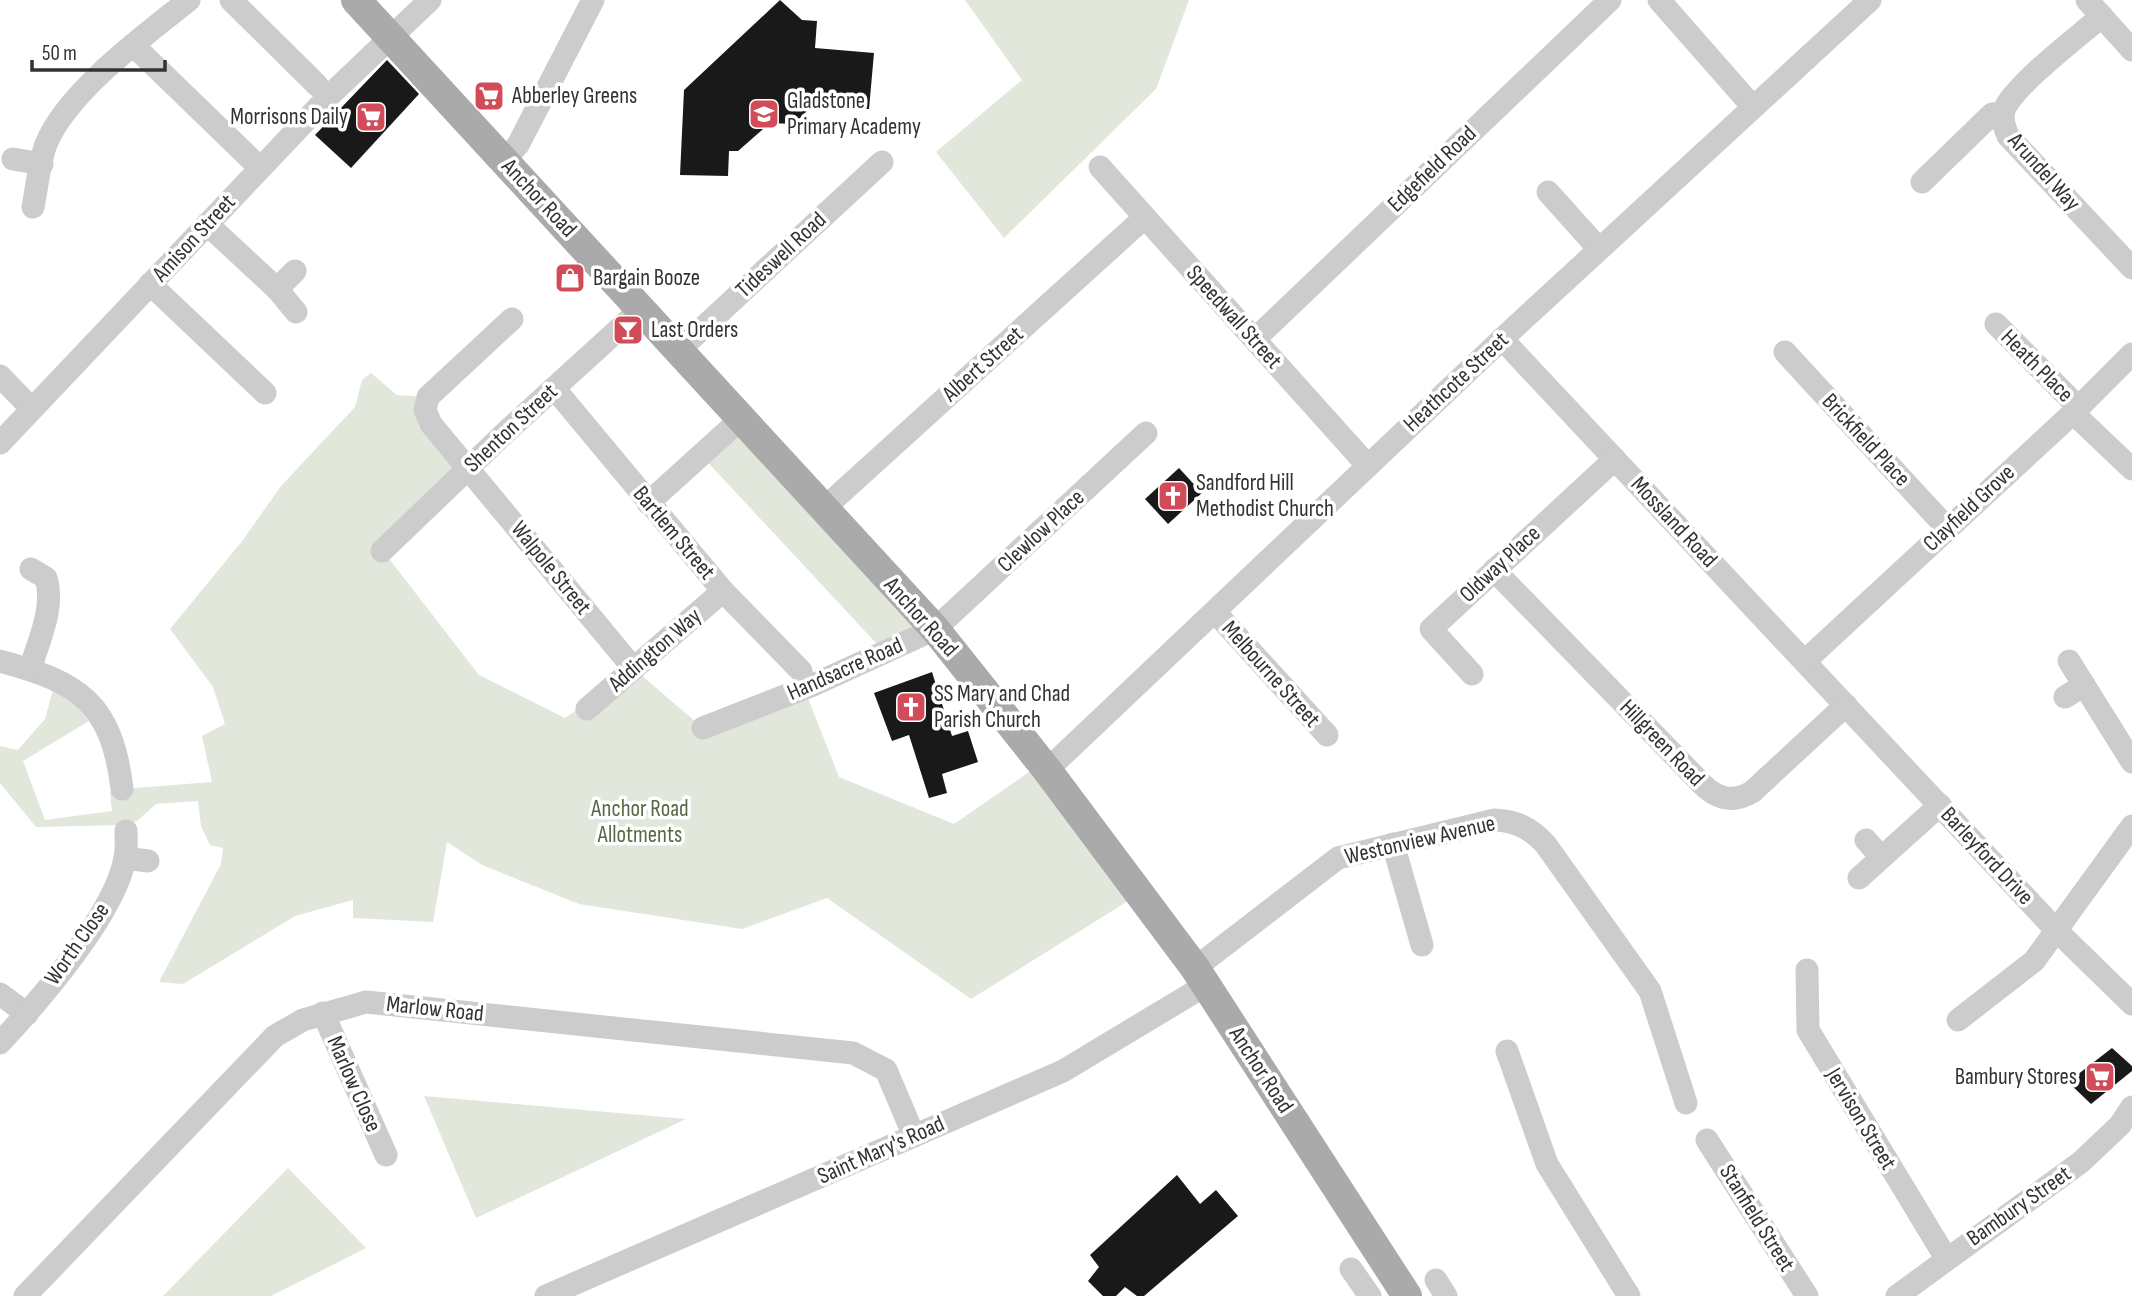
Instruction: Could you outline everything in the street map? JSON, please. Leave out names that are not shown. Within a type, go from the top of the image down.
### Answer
[{"type":"main road","name":"Anchor Road","points":[[356,0],[680,349],[822,510],[935,629],[1047,769],[1201,976],[1407,1296]]},
{"type":"street","points":[[33,207],[46,144],[70,106],[133,45],[188,0]]},
{"type":"street","points":[[232,0],[317,85]]},
{"type":"street","name":"Amison Street","points":[[0,443],[260,168],[430,0]]},
{"type":"street","points":[[504,160],[518,145],[593,0]]},
{"type":"street","name":"Edgefield Road","points":[[1255,339],[1610,0]]},
{"type":"street","points":[[1659,0],[1753,107]]},
{"type":"street","name":"Heathcote Street","points":[[1047,769],[1502,339],[1867,1]]},
{"type":"street","points":[[2094,8],[2132,50]]},
{"type":"street","name":"Arundel Way","points":[[2094,8],[2015,93],[2003,113],[2008,136],[2132,268]]},
{"type":"street","points":[[133,45],[260,168]]},
{"type":"street","points":[[1922,182],[1992,114],[2003,113]]},
{"type":"street","points":[[13,159],[42,164]]},
{"type":"street","name":"Tideswell Road","points":[[680,349],[882,162]]},
{"type":"street","name":"Speedwall Street","points":[[1100,167],[1368,466]]},
{"type":"street","points":[[1548,192],[1599,249]]},
{"type":"street","name":"Albert Street","points":[[822,510],[1144,218]]},
{"type":"street","points":[[207,224],[277,289],[296,312]]},
{"type":"street","points":[[277,289],[295,271]]},
{"type":"street","points":[[150,284],[265,393]]},
{"type":"street","name":"Shenton Street","points":[[382,551],[642,308]]},
{"type":"street","name":"Walpole Street","points":[[512,319],[428,397],[425,410],[431,424],[634,669]]},
{"type":"street","name":"Heath Place","points":[[1996,324],[2132,469]]},
{"type":"street","name":"Mossland Road","points":[[1502,339],[1846,705]]},
{"type":"street","name":"Brickfield Place","points":[[1785,352],[1947,528]]},
{"type":"street","name":"Clayfield Grove","points":[[1805,662],[2076,411],[2132,354]]},
{"type":"street","points":[[0,376],[31,408]]},
{"type":"street","name":"Bartlem Street","points":[[554,388],[723,591],[801,671]]},
{"type":"street","points":[[648,503],[742,418]]},
{"type":"street","name":"Clewlow Place","points":[[935,629],[1146,432]]},
{"type":"street","name":"Oldway Place","points":[[1472,674],[1431,629],[1615,459]]},
{"type":"street","name":"Hillgreen Road","points":[[1494,570],[1702,784],[1721,797],[1737,799],[1752,792],[1846,705]]},
{"type":"street","points":[[30,669],[48,607],[50,590],[45,571]]},
{"type":"street","name":"Addington Way","points":[[587,709],[723,591]]},
{"type":"street","name":"Melbourne Street","points":[[1214,612],[1326,735]]},
{"type":"street","name":"Handsacre Road","points":[[703,728],[752,699],[935,629]]},
{"type":"street","points":[[0,661],[58,680],[87,698],[129,756],[122,789]]},
{"type":"street","points":[[2069,662],[2074,691],[2132,762]]},
{"type":"street","name":"Barleyford Drive","points":[[1846,705],[2056,930],[2132,1004]]},
{"type":"street","points":[[1859,878],[1873,849],[1940,805]]},
{"type":"street","name":"Westonview Avenue","points":[[1201,976],[1338,858],[1495,820],[1515,823],[1540,838],[1650,991],[1686,1103]]},
{"type":"street","points":[[1958,1020],[2034,961],[2132,826]]},
{"type":"street","name":"Worth Close","points":[[0,1043],[27,1014],[84,940],[136,859],[126,831]]},
{"type":"street","points":[[1393,844],[1422,945]]},
{"type":"street","name":"Jervison Street","points":[[1807,971],[1808,1030],[1945,1258]]},
{"type":"street","name":"Saint Mary's Road","points":[[546,1296],[1063,1070],[1201,976]]},
{"type":"street","points":[[0,994],[27,1014]]},
{"type":"street","name":"Marlow Road","points":[[25,1296],[275,1036],[323,1013],[366,1002],[853,1053],[886,1070],[914,1136]]},
{"type":"street","name":"Marlow Close","points":[[323,1013],[386,1155]]},
{"type":"street","points":[[1507,1052],[1547,1164],[1629,1296]]},
{"type":"street","name":"Bambury Street","points":[[1897,1296],[2128,1125]]},
{"type":"street","name":"Stanfield Street","points":[[1707,1140],[1807,1296]]},
{"type":"street","points":[[1351,1269],[1370,1296]]},
{"type":"green space","points":[[965,0],[1189,0],[1156,89],[1004,238],[936,152],[1022,80]]},
{"type":"green space","name":"Anchor Road Allotments","points":[[371,373],[397,395],[428,397],[469,467],[383,551],[479,675],[565,718],[634,669],[703,728],[804,688],[839,777],[954,824],[1032,770],[1128,901],[971,999],[827,898],[742,929],[579,904],[482,865],[447,842],[433,922],[353,918],[353,900],[295,916],[183,984],[159,982],[221,864],[223,848],[210,845],[201,826],[198,801],[156,804],[137,821],[125,825],[36,827],[0,783],[0,746],[18,750],[45,719],[53,690],[76,705],[89,721],[23,761],[45,820],[112,811],[110,792],[122,789],[212,782],[202,736],[225,724],[213,687],[170,629],[243,540],[281,486],[355,407],[362,380]]},
{"type":"green space","points":[[742,418],[935,629],[889,657],[700,454]]},
{"type":"green space","points":[[424,1096],[686,1119],[476,1218]]},
{"type":"green space","points":[[288,1168],[366,1248],[271,1296],[163,1296]]},
{"type":"building","points":[[780,0],[802,20],[817,21],[815,48],[874,53],[869,109],[811,107],[794,124],[770,123],[738,151],[729,151],[728,176],[680,175],[684,90]]},
{"type":"building","points":[[387,60],[419,94],[351,168],[315,135]]},
{"type":"building","name":"Sandford Hill Methodist Church","points":[[1179,468],[1202,493],[1168,524],[1145,499]]},
{"type":"building","points":[[932,672],[952,736],[968,731],[978,762],[942,774],[947,793],[929,798],[909,735],[892,741],[874,693]]},
{"type":"building","name":"Bambury Stores","points":[[2112,1048],[2132,1066],[2132,1071],[2091,1104],[2068,1082]]},
{"type":"building","points":[[1177,1175],[1200,1204],[1216,1190],[1238,1216],[1144,1296],[1137,1296],[1125,1287],[1116,1296],[1103,1296],[1088,1281],[1099,1267],[1090,1255]]},
{"type":"place","name":"Abberley Greens","points":[[489,96]]},
{"type":"place","name":"Gladstone Primary Academy","points":[[764,114]]},
{"type":"place","name":"Morrisons Daily","points":[[371,117]]},
{"type":"place","name":"Bargain Booze","points":[[570,278]]},
{"type":"place","name":"Last Orders","points":[[628,330]]},
{"type":"place","name":"Sandford Hill Methodist Church","points":[[1173,496]]},
{"type":"place","name":"SS Mary and Chad Parish Church","points":[[911,707]]},
{"type":"place","name":"Bambury Stores","points":[[2100,1077]]}]
